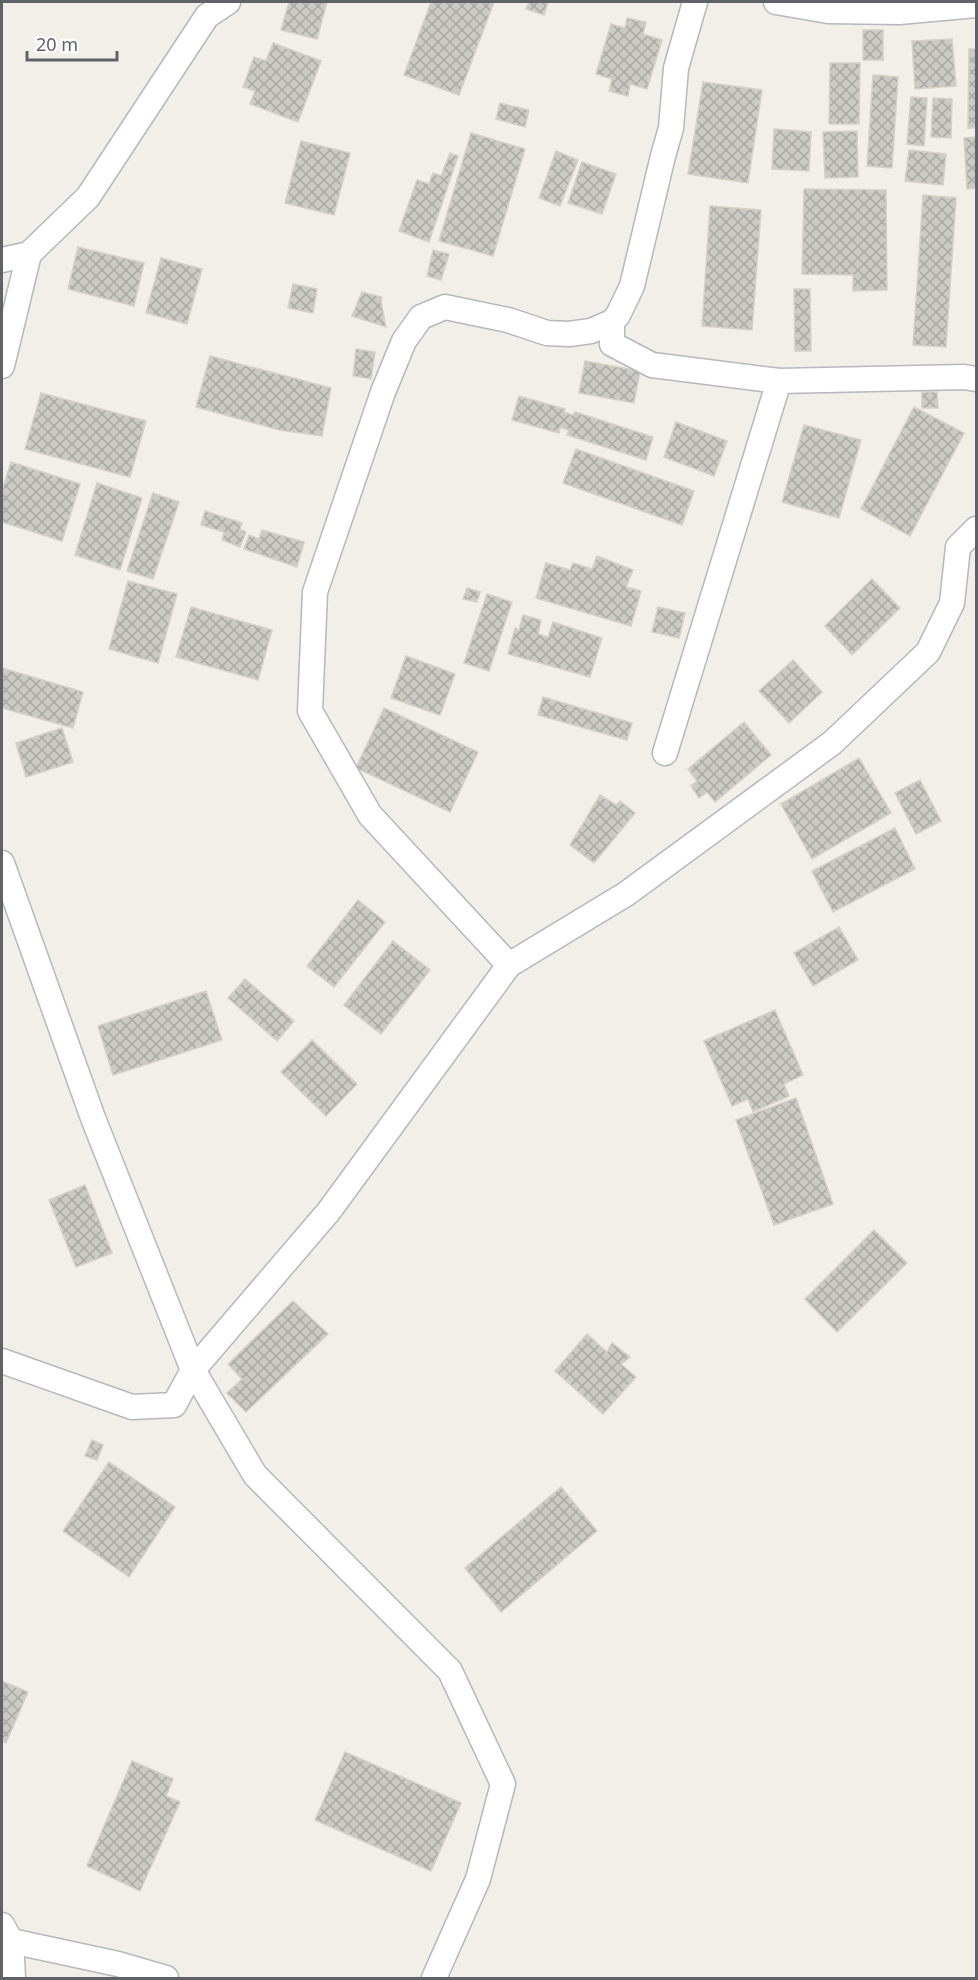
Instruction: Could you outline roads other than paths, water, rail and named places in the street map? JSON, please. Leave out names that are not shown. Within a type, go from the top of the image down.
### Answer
[{"type":"street","points":[[2,260],[29,254],[88,197],[207,16],[228,2]]},
{"type":"street","points":[[509,965],[370,815],[310,711],[315,592],[384,392],[404,341],[421,317],[445,307],[508,321],[548,333],[569,334],[591,331],[612,322],[618,315],[632,286],[671,128],[676,68],[695,2]]},
{"type":"street","points":[[776,2],[828,11],[899,12],[976,5]]},
{"type":"street","points":[[2,366],[29,254]]},
{"type":"street","points":[[612,322],[612,344],[652,365],[779,381],[964,377],[976,379]]},
{"type":"street","points":[[665,753],[779,381]]},
{"type":"street","points":[[2,1361],[132,1407],[174,1405],[193,1370],[329,1211],[509,965],[626,894],[840,736],[928,652],[952,603],[958,547],[976,529]]},
{"type":"street","points":[[2,863],[93,1118],[193,1370],[255,1475],[450,1671],[503,1784],[478,1879],[434,1978]]},
{"type":"street","points":[[13,1978],[6,1933],[166,1978]]}]
